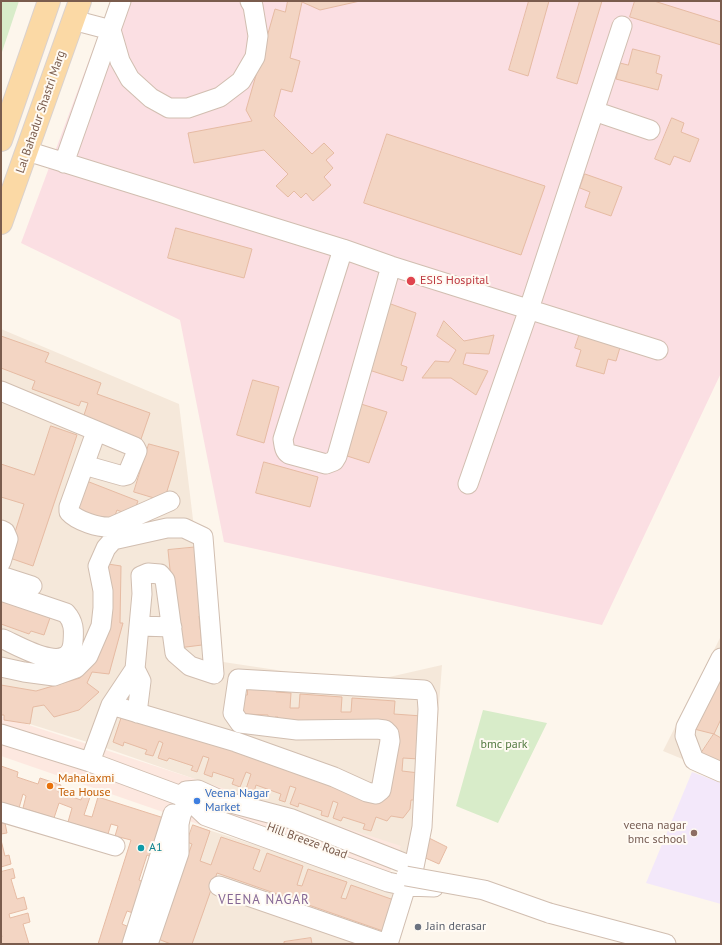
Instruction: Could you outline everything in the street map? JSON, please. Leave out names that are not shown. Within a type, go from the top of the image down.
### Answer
[{"type":"main road","points":[[2,133],[49,1]]},
{"type":"main road","name":"Lal Bahadur Shastri Marg","points":[[1,223],[77,10]]},
{"type":"street","points":[[64,163],[121,1]]},
{"type":"street","points":[[77,10],[111,30],[120,61],[130,79],[151,98],[169,108],[188,108],[220,97],[241,81],[255,57],[258,36],[253,6],[250,1]]},
{"type":"street","points":[[468,484],[529,309],[622,26]]},
{"type":"street","points":[[594,111],[650,130]]},
{"type":"street","points":[[27,151],[343,249],[391,266],[658,350]]},
{"type":"street","points":[[343,249],[283,439],[286,452],[289,454],[326,464],[334,461],[337,456],[391,266]]},
{"type":"street","points":[[1,391],[135,447],[137,451],[127,476],[84,465]]},
{"type":"street","points":[[96,432],[69,507],[69,512],[73,516],[103,528],[111,527],[170,501]]},
{"type":"street","points":[[1,667],[54,676],[76,668],[88,656],[100,626],[103,591],[98,566],[106,548],[113,540],[167,528],[184,528],[203,537],[214,674]]},
{"type":"street","points":[[1,530],[5,532],[8,539],[1,562]]},
{"type":"street","points":[[90,762],[111,705],[135,669],[140,626],[142,594],[141,576],[148,573],[160,574],[165,580],[175,653],[190,666],[214,674],[238,679],[424,690],[427,696],[428,709],[422,827],[409,876],[387,944],[219,886]]},
{"type":"street","points":[[1,576],[32,586]]},
{"type":"street","points":[[1,591],[66,613],[72,619],[74,630],[73,645],[67,656],[56,659],[46,658],[3,639]]},
{"type":"street","points":[[140,626],[172,627]]},
{"type":"street","points":[[721,658],[686,727],[685,736],[694,760],[721,772]]},
{"type":"street","points":[[135,669],[141,681],[137,713]]},
{"type":"street","points":[[236,742],[240,723],[233,713],[238,679]]},
{"type":"street","points":[[111,705],[236,742],[334,777],[367,792],[376,794],[381,790],[390,741],[385,730],[297,730],[240,723]]},
{"type":"street","name":"Hill Breeze Road","points":[[1,734],[90,762],[409,876],[484,890],[549,912],[666,944]]},
{"type":"street","points":[[132,944],[179,795]]},
{"type":"street","points":[[148,944],[179,853],[179,824],[181,815],[179,795]]},
{"type":"street","points":[[1,812],[115,846]]},
{"type":"street","points":[[409,876],[433,887],[474,895],[491,901]]},
{"type":"shaded area","name":"ESIS Hospital","points":[[111,1],[721,1],[721,373],[602,625],[224,542],[180,320],[21,243]]},
{"type":"shaded area","points":[[1,329],[179,404],[210,660],[363,683],[442,665],[431,809],[421,858],[100,746],[1,715]]},
{"type":"shaded area","points":[[721,636],[721,775],[663,751]]},
{"type":"shaded area","name":"Veena Nagar Market","points":[[1,716],[401,846],[383,888],[1,756]]},
{"type":"shaded area","name":"veena nagar bmc school","points":[[692,772],[721,783],[721,904],[646,883]]},
{"type":"shaded area","points":[[193,825],[402,892],[386,944],[151,944]]},
{"type":"green space","points":[[1,1],[19,1],[1,55]]},
{"type":"green space","name":"bmc park","points":[[483,710],[547,723],[498,823],[456,806]]},
{"type":"building","points":[[288,1],[360,1],[320,10],[302,2],[290,58],[300,61],[292,92],[281,89],[274,116],[312,154],[324,143],[334,153],[326,160],[333,168],[324,177],[331,185],[313,201],[306,193],[301,198],[294,191],[288,197],[276,186],[288,174],[264,150],[194,163],[188,133],[252,121],[246,110],[275,9],[285,12]]},
{"type":"building","points":[[529,1],[549,1],[528,76],[509,70]]},
{"type":"building","points":[[580,1],[602,1],[577,84],[557,78]]},
{"type":"building","points":[[635,1],[654,1],[721,22],[721,45],[630,17]]},
{"type":"building","points":[[633,49],[660,56],[656,73],[662,75],[658,90],[616,79],[620,63],[628,65]]},
{"type":"building","points":[[672,118],[684,123],[681,132],[699,139],[690,162],[674,156],[670,165],[655,159]]},
{"type":"building","points":[[387,134],[545,186],[521,255],[364,203]]},
{"type":"building","points":[[585,174],[622,187],[611,216],[585,207],[590,192],[580,188]]},
{"type":"building","points":[[176,228],[252,249],[244,278],[168,258]]},
{"type":"building","points":[[388,303],[416,313],[401,365],[407,367],[403,381],[369,370]]},
{"type":"building","points":[[444,321],[464,341],[494,335],[489,354],[466,353],[463,364],[488,371],[476,395],[451,378],[422,378],[435,361],[449,362],[456,350],[437,336]]},
{"type":"building","points":[[580,333],[621,344],[616,361],[608,359],[604,374],[576,366],[581,350],[575,348]]},
{"type":"building","points":[[1,336],[49,353],[45,362],[101,383],[97,394],[150,413],[140,442],[83,418],[88,403],[81,401],[79,406],[32,389],[35,381],[1,368]]},
{"type":"building","points":[[253,380],[279,387],[264,443],[237,435]]},
{"type":"building","points":[[361,404],[387,412],[369,463],[344,455]]},
{"type":"building","points":[[51,426],[77,435],[33,566],[7,557],[24,504],[1,497],[1,464],[34,475]]},
{"type":"building","points":[[149,444],[179,452],[164,501],[134,492]]},
{"type":"building","points":[[264,462],[318,477],[310,507],[256,493]]},
{"type":"building","points":[[84,480],[138,501],[132,516],[117,510],[112,523],[73,509]]},
{"type":"building","points":[[199,547],[200,563],[196,564],[197,583],[206,615],[199,616],[202,645],[178,648],[168,550]]},
{"type":"building","points":[[108,564],[121,566],[120,623],[123,623],[109,674],[92,672],[87,683],[99,692],[79,710],[54,717],[44,705],[33,707],[30,724],[4,720],[4,715],[1,715],[1,685],[36,691],[80,678],[105,628]]},
{"type":"building","points":[[4,597],[51,615],[44,635],[31,631],[29,634],[1,624],[1,604]]},
{"type":"building","points":[[721,673],[721,719],[714,734],[694,729]]},
{"type":"building","points":[[248,683],[276,690],[276,692],[291,693],[290,708],[299,708],[300,694],[342,697],[341,712],[351,712],[352,698],[395,701],[394,714],[422,716],[419,759],[403,758],[402,771],[419,773],[417,800],[411,800],[410,809],[403,818],[391,816],[387,821],[376,817],[371,831],[363,829],[365,824],[343,817],[341,821],[333,818],[338,803],[333,801],[328,817],[321,815],[322,811],[299,803],[298,807],[290,804],[296,788],[290,786],[285,802],[279,800],[281,794],[256,785],[254,792],[246,789],[251,774],[246,772],[240,787],[232,784],[234,779],[213,772],[212,777],[204,774],[209,758],[203,756],[197,772],[191,770],[193,766],[169,758],[167,761],[158,758],[163,743],[159,741],[153,756],[145,754],[147,750],[124,742],[123,746],[113,742],[123,712],[386,798],[389,729],[292,723],[293,720],[278,722],[278,717],[275,717],[275,722],[268,722],[268,715],[243,714],[244,695],[247,695]]},
{"type":"building","points":[[714,734],[721,738],[721,764],[700,755]]},
{"type":"building","name":"A1","points":[[1,766],[18,772],[17,777],[38,784],[40,778],[61,785],[58,792],[81,800],[83,792],[91,794],[84,815],[92,817],[98,797],[164,818],[151,857],[147,855],[139,880],[143,882],[133,913],[127,911],[122,924],[129,927],[123,944],[98,944],[131,840],[115,836],[118,826],[111,824],[108,834],[68,822],[72,808],[59,803],[54,818],[23,808],[26,796],[23,794],[19,808],[1,802]]},
{"type":"building","points":[[5,823],[7,833],[1,834],[1,824]]},
{"type":"building","points":[[193,825],[210,831],[200,861],[211,865],[221,837],[260,850],[253,869],[260,872],[267,853],[303,866],[297,885],[302,886],[308,869],[347,882],[341,898],[346,899],[351,885],[394,900],[383,931],[217,873],[192,944],[171,944],[158,939],[192,844],[187,842]]},
{"type":"building","points":[[429,838],[447,847],[439,864],[421,856]]},
{"type":"building","points":[[1,840],[5,856],[9,855],[11,864],[1,867]]},
{"type":"building","points":[[13,869],[15,878],[11,879],[17,899],[24,897],[27,909],[9,914],[10,918],[28,913],[30,922],[23,924],[29,944],[1,944],[1,872]]},
{"type":"building","points":[[311,938],[312,944],[284,944],[284,942]]},
{"type":"place","name":"ESIS Hospital","points":[[411,281]]},
{"type":"place","name":"Mahalaxmi Tea House","points":[[50,786]]},
{"type":"place","name":"Veena Nagar Market","points":[[197,801]]},
{"type":"place","name":"veena nagar bmc school","points":[[694,833]]},
{"type":"place","name":"A1","points":[[141,848]]},
{"type":"place","name":"Jain derasar","points":[[418,927]]},
{"type":"district","name":"VEENA NAGAR","points":[[264,900]]}]
